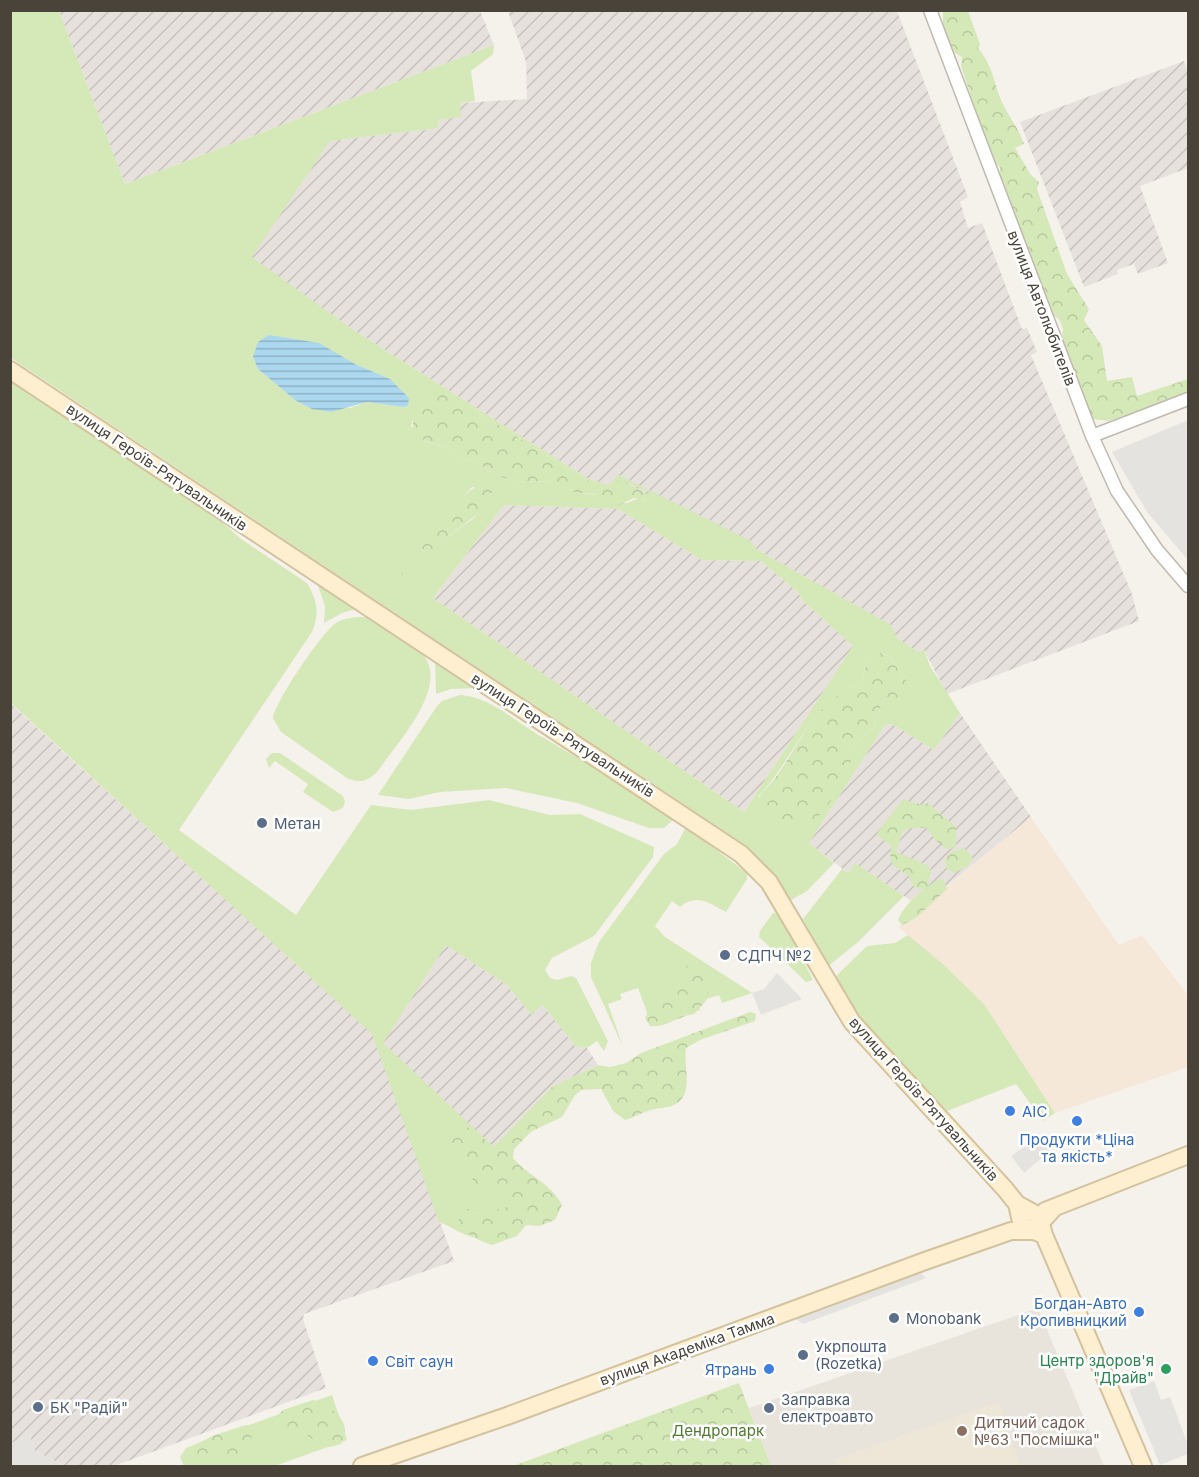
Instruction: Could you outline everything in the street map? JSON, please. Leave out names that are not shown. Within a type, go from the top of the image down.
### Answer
[{"type":"street","name":"вулиця Автолюбителів","points":[[930,10],[1092,436],[1117,491],[1157,550],[1188,586]]},
{"type":"street","name":"вулиця Героїв-Рятувальників","points":[[10,370],[741,854],[769,882],[852,1022],[1028,1222],[1143,1467]]},
{"type":"street","points":[[1092,436],[1188,399]]},
{"type":"street","name":"вулиця Академіка Тамма","points":[[362,1467],[1028,1222],[1053,1209],[1188,1155]]},
{"type":"shaded area","points":[[59,11],[480,11],[494,45],[125,184]]},
{"type":"shaded area","points":[[508,11],[897,11],[968,197],[960,202],[968,228],[982,223],[1022,329],[1027,328],[1037,352],[1031,355],[1132,594],[1139,621],[947,694],[924,650],[918,652],[896,638],[890,625],[756,549],[750,541],[587,478],[355,331],[251,257],[330,141],[439,128],[438,120],[460,103],[527,99],[526,62]]},
{"type":"shaded area","points":[[1184,61],[1188,72],[1188,168],[1140,186],[1168,263],[1138,274],[1134,264],[1117,270],[1118,274],[1084,287],[1020,122]]},
{"type":"shaded area","points":[[1188,420],[1188,560],[1147,512],[1112,452]]},
{"type":"shaded area","points":[[504,505],[618,509],[702,560],[761,561],[799,593],[801,599],[853,646],[744,812],[433,598]]},
{"type":"shaded area","points":[[10,703],[373,1034],[454,1261],[304,1314],[303,1319],[326,1388],[114,1466],[65,1466],[35,1451],[30,1436],[11,1443]]},
{"type":"shaded area","points":[[960,713],[1031,817],[921,907],[855,864],[848,873],[809,843],[885,725],[892,724],[934,750]]},
{"type":"shaded area","points":[[1031,817],[1119,945],[1142,935],[1188,995],[1188,1067],[1055,1113],[984,1004],[944,965],[898,927]]},
{"type":"shaded area","points":[[446,945],[507,985],[531,1014],[543,1005],[575,1046],[587,1048],[598,1065],[553,1086],[493,1147],[382,1043]]},
{"type":"shaded area","points":[[777,973],[802,999],[761,1015],[752,993],[764,989]]},
{"type":"shaded area","points":[[1039,1136],[1050,1151],[1024,1173],[1011,1156]]},
{"type":"shaded area","points":[[917,1270],[926,1278],[803,1324],[793,1317]]},
{"type":"shaded area","points":[[1038,1308],[1104,1466],[771,1466],[749,1408]]},
{"type":"shaded area","points":[[1154,1381],[1161,1400],[1170,1397],[1188,1445],[1188,1454],[1160,1465],[1129,1390]]},
{"type":"shaded area","name":"Дитячий садок №63 \"Посмішка\"","points":[[998,1402],[1020,1466],[837,1466],[834,1460]]},
{"type":"shaded area","points":[[30,1436],[35,1451],[65,1466],[11,1466],[11,1443]]},
{"type":"green space","points":[[10,11],[59,11],[125,184],[494,45],[493,54],[471,71],[475,101],[460,103],[461,117],[438,120],[439,128],[330,141],[252,257],[355,331],[587,478],[608,485],[619,475],[751,541],[756,549],[891,625],[897,638],[918,652],[924,650],[930,666],[960,713],[934,750],[892,724],[885,725],[809,843],[834,863],[807,891],[791,900],[766,865],[742,843],[11,358]],"holes":[[[253,357],[355,364],[390,379],[404,407],[367,402],[350,408],[295,400],[258,369]],[[445,392],[586,480],[608,485],[626,482],[649,492],[646,501],[639,498],[627,503],[607,503],[600,495],[576,493],[554,482],[516,481],[501,477],[474,461],[463,459],[447,448],[424,441],[411,426],[413,419]],[[472,487],[495,490],[484,500],[474,518],[438,544],[455,506]],[[504,505],[618,509],[702,560],[761,561],[799,593],[801,599],[853,646],[744,812],[433,598]],[[882,653],[889,656],[911,687],[883,700],[874,728],[850,747],[832,800],[758,797],[827,705],[843,692],[861,682],[867,663]]]},
{"type":"green space","points":[[943,11],[968,11],[980,44],[978,48],[988,63],[1000,98],[1024,144],[1015,148],[1031,175],[1039,182],[1037,189],[1067,274],[1089,309],[1084,320],[1102,346],[1107,381],[1132,377],[1137,396],[1188,379],[1188,393],[1109,421],[1093,419],[1061,345],[1063,329],[1059,319],[1049,313],[1000,182],[1000,167],[992,160],[961,66],[962,57],[953,52],[943,24]]},
{"type":"green space","points":[[10,380],[211,512],[241,539],[307,583],[315,601],[317,613],[312,632],[179,830],[296,915],[371,805],[411,810],[489,800],[550,815],[580,814],[654,847],[653,857],[594,936],[552,958],[545,970],[550,978],[557,980],[571,976],[576,978],[608,1041],[604,1051],[597,1041],[587,1048],[575,1046],[543,1005],[531,1014],[507,985],[446,945],[383,1043],[555,1204],[504,1228],[478,1237],[468,1236],[439,1222],[372,1034],[11,703]]},
{"type":"green space","points":[[445,392],[586,480],[607,485],[621,480],[653,497],[651,501],[634,498],[619,505],[607,503],[595,494],[576,493],[554,482],[516,481],[501,477],[474,461],[463,459],[447,448],[425,441],[413,432],[413,404],[421,397]]},
{"type":"green space","points":[[487,481],[495,490],[474,516],[445,539],[432,554],[420,554],[429,535],[458,501]]},
{"type":"green space","points":[[410,562],[416,565],[419,571],[416,577],[410,580],[404,577],[401,571],[404,565]]},
{"type":"green space","points":[[317,583],[356,609],[342,613],[324,623],[325,606]]},
{"type":"green space","points":[[363,617],[372,619],[419,650],[428,663],[430,679],[427,695],[409,729],[378,771],[371,777],[360,781],[347,778],[281,732],[273,718],[290,683],[329,629],[342,620]]},
{"type":"green space","points":[[881,653],[889,656],[911,687],[908,700],[903,702],[889,697],[883,700],[874,728],[850,747],[851,764],[832,800],[817,818],[799,828],[769,823],[756,804],[760,796],[775,778],[820,711],[845,691],[861,682],[867,663]]},
{"type":"green space","points":[[435,661],[476,688],[451,689],[436,694]]},
{"type":"green space","points":[[460,695],[491,704],[674,819],[664,828],[649,828],[577,803],[506,788],[440,792],[409,799],[378,795],[437,706],[442,701]]},
{"type":"green space","points":[[272,753],[280,753],[343,796],[345,802],[343,808],[333,812],[303,792],[308,784],[275,761],[269,768],[266,759]]},
{"type":"green space","points":[[903,799],[922,805],[928,803],[956,827],[956,846],[949,850],[935,840],[927,828],[912,828],[903,831],[896,852],[927,865],[931,870],[928,886],[923,890],[914,887],[909,876],[894,866],[890,859],[891,846],[877,835]]},
{"type":"green space","points":[[686,827],[747,873],[747,879],[726,912],[703,901],[692,901],[680,907],[672,901],[655,926],[665,937],[752,993],[722,1003],[719,995],[697,1002],[700,1010],[652,1026],[638,988],[620,994],[622,999],[608,1004],[623,1047],[591,977],[591,963],[599,942],[664,854],[677,844]]},
{"type":"green space","points":[[964,848],[973,857],[968,866],[954,873],[946,868],[945,859],[951,852]]},
{"type":"green space","points":[[855,863],[904,896],[858,942],[826,968],[803,919],[842,869],[848,873]]},
{"type":"green space","points":[[939,879],[944,880],[947,889],[916,918],[902,925],[898,920],[905,908],[921,891]]},
{"type":"green space","points":[[773,913],[779,913],[813,980],[806,982],[759,937],[760,931]]},
{"type":"green space","points":[[908,935],[944,965],[984,1004],[1055,1113],[1043,1121],[1016,1084],[947,1111],[858,1017],[833,979],[867,946],[895,943]]},
{"type":"green space","points":[[683,966],[696,968],[710,984],[706,1001],[694,1014],[661,1025],[650,1026],[645,1018],[650,1009],[664,1001]]},
{"type":"green space","points":[[750,1012],[756,1014],[755,1021],[700,1040],[686,1048],[686,1087],[680,1100],[674,1105],[648,1111],[625,1120],[613,1111],[601,1089],[582,1090],[575,1095],[562,1117],[532,1131],[514,1149],[513,1158],[546,1185],[562,1205],[555,1220],[540,1226],[526,1225],[517,1236],[492,1245],[465,1231],[458,1215],[462,1208],[488,1212],[507,1207],[506,1193],[476,1189],[468,1166],[457,1162],[452,1157],[449,1139],[452,1127],[470,1128],[493,1147],[553,1086],[598,1065],[610,1067],[626,1063],[641,1053]]},
{"type":"green space","name":"Дендропарк","points":[[739,1383],[771,1466],[513,1466]]},
{"type":"green space","points":[[332,1395],[347,1440],[275,1466],[184,1466],[180,1457],[186,1448]]},
{"type":"green space","points":[[313,1400],[327,1406],[343,1422],[345,1436],[341,1444],[323,1447],[307,1435],[282,1434],[276,1426],[276,1417],[283,1410]]},
{"type":"green space","points":[[246,1425],[253,1426],[257,1431],[244,1446],[244,1458],[239,1464],[226,1462],[214,1455],[191,1461],[187,1459],[186,1454],[194,1445]]},
{"type":"water","points":[[269,335],[319,343],[355,364],[390,379],[409,398],[408,405],[404,407],[367,402],[331,412],[312,409],[295,400],[258,369],[253,357],[258,342]]},
{"type":"place","name":"Метан","points":[[262,823]]},
{"type":"place","name":"СДПЧ №2","points":[[725,955]]},
{"type":"place","name":"АІС","points":[[1010,1111]]},
{"type":"place","name":"Продукти *Ціна та якість*","points":[[1077,1121]]},
{"type":"place","name":"Богдан-Авто Кропивницкий","points":[[1139,1312]]},
{"type":"place","name":"Monobank","points":[[894,1318]]},
{"type":"place","name":"Укрпошта (Rozetka)","points":[[803,1355]]},
{"type":"place","name":"Світ саун","points":[[373,1361]]},
{"type":"place","name":"Ятрань","points":[[769,1369]]},
{"type":"place","name":"Центр здоров'я \"Драйв\"","points":[[1166,1369]]},
{"type":"place","name":"БК \"Радій\"","points":[[38,1407]]},
{"type":"place","name":"Заправка електроавто","points":[[769,1408]]},
{"type":"place","name":"Дитячий садок №63 \"Посмішка\"","points":[[962,1431]]}]
